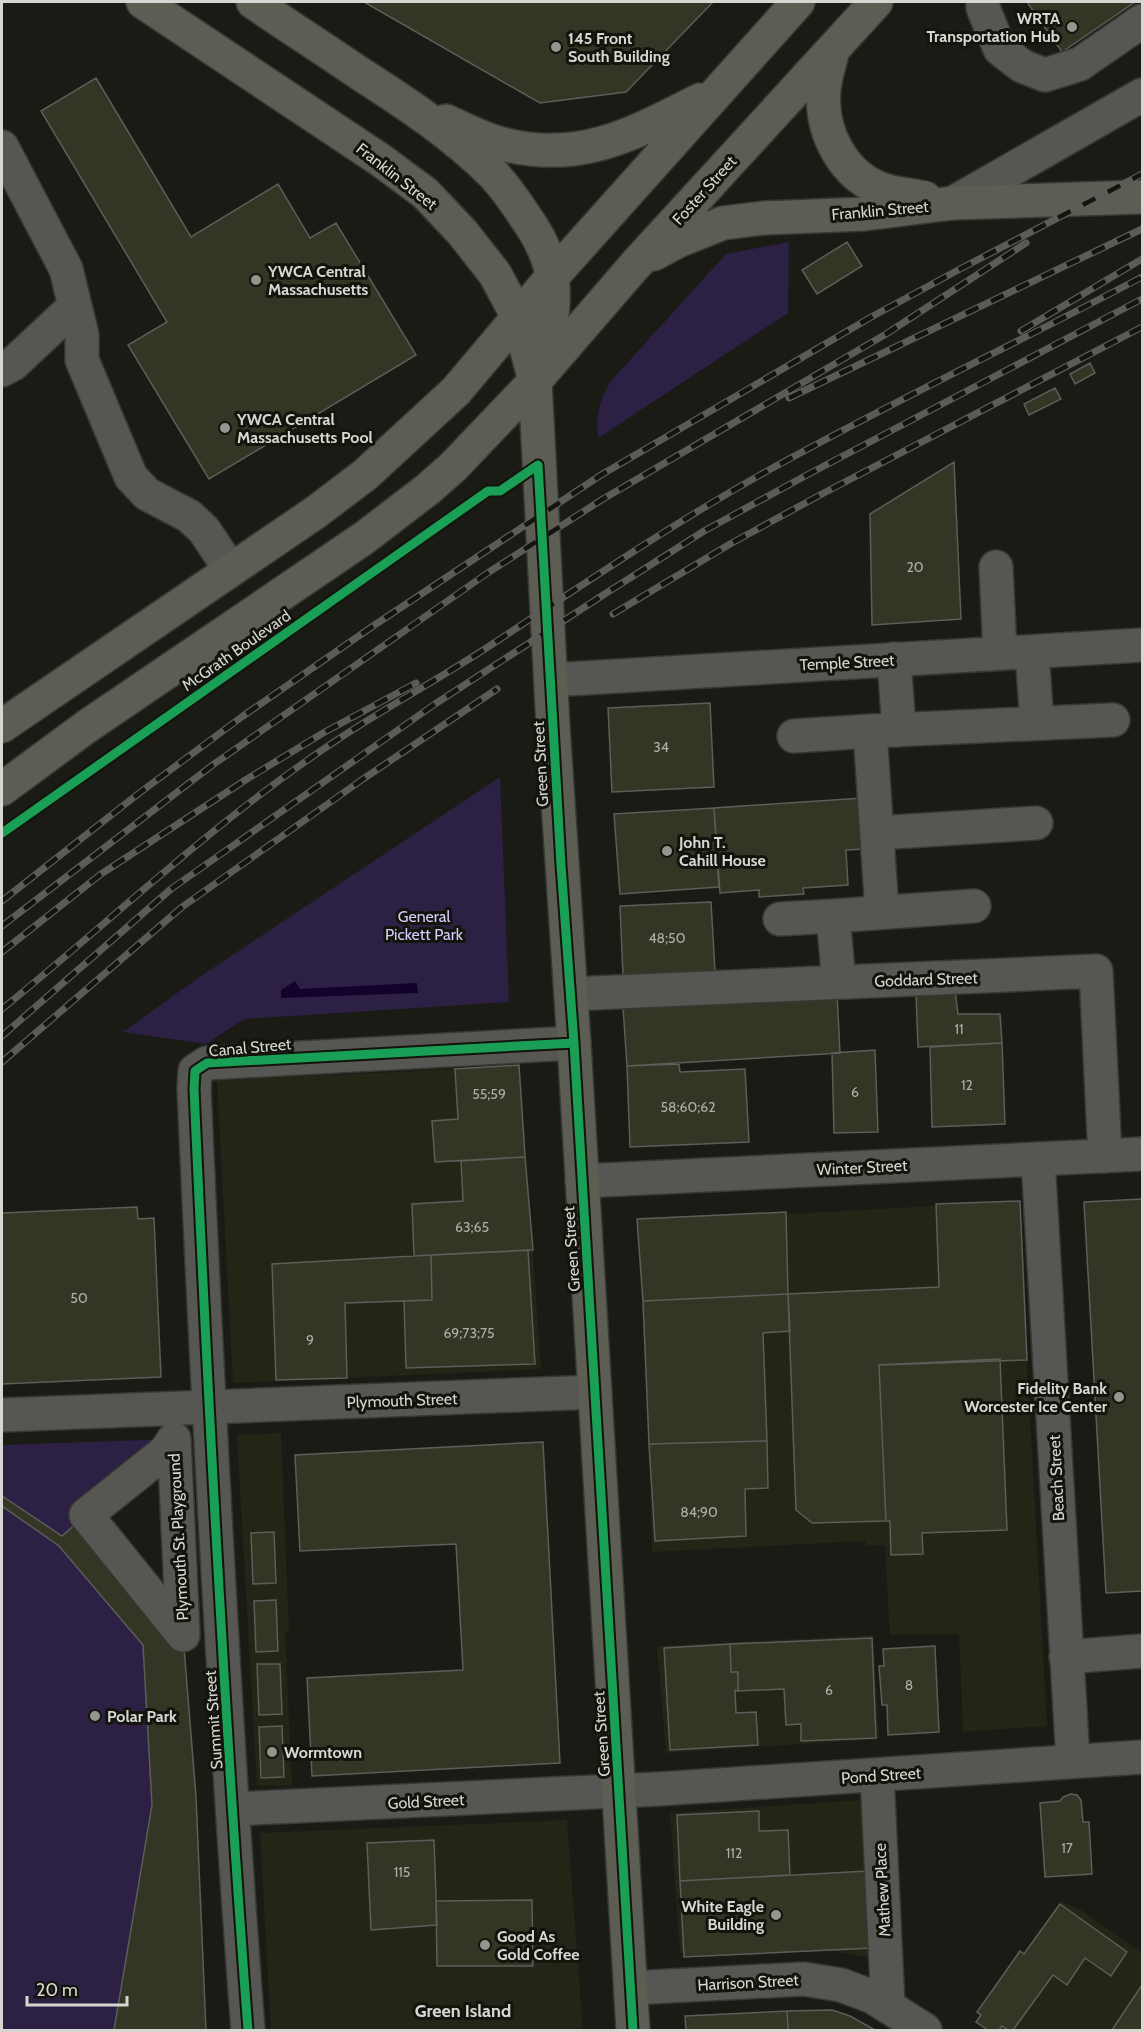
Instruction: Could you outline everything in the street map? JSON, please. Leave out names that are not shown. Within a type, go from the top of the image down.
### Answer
[{"type":"main road","name":"Franklin Street","points":[[143,2],[425,193],[462,232],[495,274],[518,317],[535,381]]},
{"type":"main road","points":[[253,2],[411,107],[463,147],[495,176],[535,231],[545,252],[552,277],[552,309],[548,343],[535,381]]},
{"type":"main road","points":[[2,726],[316,512],[366,474],[456,391],[552,277],[798,2]]},
{"type":"main road","name":"Foster Street","points":[[535,381],[637,263],[876,2]]},
{"type":"main road","name":"Franklin Street","points":[[833,48],[824,90],[824,120],[836,150],[854,174],[883,190],[953,203]]},
{"type":"main road","points":[[411,107],[499,143],[565,151],[608,142],[627,135],[717,91]]},
{"type":"main road","name":"Franklin Street","points":[[637,263],[678,241],[723,223],[764,218],[865,214],[953,203],[1143,197]]},
{"type":"main road","name":"Green Street","points":[[535,381],[550,680],[620,1790],[633,2031]]},
{"type":"main road","name":"McGrath Boulevard","points":[[2,789],[86,727],[329,563],[400,512],[453,467],[535,381]]},
{"type":"street","points":[[984,2],[983,8],[1000,50],[1022,66],[1045,75],[1080,64],[1143,21]]},
{"type":"street","points":[[953,203],[1143,94]]},
{"type":"street","points":[[2,147],[66,269],[82,335],[82,360],[131,477],[147,494],[189,516],[204,530],[230,569]]},
{"type":"street","points":[[2,370],[13,364],[75,306]]},
{"type":"street","points":[[996,567],[1016,652],[1037,723]]},
{"type":"street","name":"Temple Street","points":[[550,680],[1143,645]]},
{"type":"street","points":[[882,912],[877,833],[884,730],[894,659]]},
{"type":"street","points":[[794,736],[1113,720]]},
{"type":"street","points":[[877,833],[1036,823]]},
{"type":"street","points":[[780,918],[974,906]]},
{"type":"street","points":[[833,916],[839,982]]},
{"type":"street","name":"Goddard Street","points":[[571,994],[1096,971],[1105,1156]]},
{"type":"street","name":"Canal Street","points":[[208,1408],[195,1071],[207,1063],[574,1043]]},
{"type":"street","name":"Winter Street","points":[[582,1181],[1143,1154]]},
{"type":"street","name":"Beach Street","points":[[1038,1159],[1073,1761]]},
{"type":"street","name":"Plymouth Street","points":[[2,1415],[595,1392]]},
{"type":"street","name":"Summit Street","points":[[208,1408],[248,2031]]},
{"type":"street","name":"Plymouth St. Playground","points":[[174,1439],[183,1635],[86,1515],[166,1451],[174,1439]]},
{"type":"street","points":[[1066,1657],[1143,1651]]},
{"type":"street","name":"Pond Street","points":[[620,1790],[1143,1756]]},
{"type":"street","name":"Mathew Place","points":[[877,1775],[888,2006]]},
{"type":"street","name":"Gold Street","points":[[233,1809],[620,1790]]},
{"type":"street","name":"Harrison Street","points":[[631,1988],[804,1979],[841,1985],[888,2006],[925,2031]]},
{"type":"shaded area","points":[[295,981],[300,989],[417,983],[418,993],[281,998],[281,990]]},
{"type":"shaded area","points":[[520,1064],[541,1369],[233,1383],[217,1080]]},
{"type":"shaded area","points":[[1018,1201],[1047,1726],[963,1732],[959,1634],[890,1635],[885,1545],[866,1546],[865,1541],[652,1552],[650,1451],[637,1223]]},
{"type":"shaded area","points":[[281,1433],[289,1632],[285,1632],[292,1785],[257,1786],[237,1435]]},
{"type":"shaded area","points":[[873,1635],[879,1739],[666,1753],[657,1646]]},
{"type":"shaded area","points":[[862,1800],[871,1958],[822,1949],[680,1953],[670,1813]]},
{"type":"shaded area","points":[[567,1820],[583,2030],[271,2030],[260,1833]]},
{"type":"shaded area","points":[[1060,1901],[1080,1909],[1142,1953],[1142,2030],[987,2030],[975,2022]]},
{"type":"green space","points":[[789,242],[788,313],[598,438],[599,408],[611,381],[726,254]]},
{"type":"green space","name":"General Pickett Park","points":[[500,777],[509,1002],[244,1019],[206,1044],[123,1032],[198,978]]},
{"type":"green space","name":"Polar Park","points":[[174,1439],[86,1516],[183,1635],[196,1797],[206,2030],[2,2030],[2,1445]]},
{"type":"building","name":"145 Front South Building","points":[[364,2],[713,2],[626,92],[540,103]]},
{"type":"building","name":"WRTA Transportation Hub","points":[[1027,2],[1135,2],[1062,52]]},
{"type":"building","name":"YWCA Central Massachusetts","points":[[96,78],[191,237],[278,184],[310,238],[336,223],[416,355],[209,479],[128,345],[167,322],[41,111]]},
{"type":"building","points":[[847,242],[862,266],[817,294],[802,270]]},
{"type":"building","points":[[1090,363],[1095,373],[1075,384],[1070,374]]},
{"type":"building","points":[[1055,388],[1061,399],[1029,415],[1024,404]]},
{"type":"building","points":[[954,462],[961,619],[872,625],[870,514]]},
{"type":"building","points":[[710,703],[714,787],[612,792],[608,708]]},
{"type":"building","points":[[862,798],[865,849],[846,850],[848,885],[803,888],[804,894],[759,897],[759,890],[720,893],[714,808]]},
{"type":"building","name":"John T. Cahill House","points":[[714,808],[719,887],[620,894],[614,814]]},
{"type":"building","points":[[711,902],[715,971],[623,975],[620,906]]},
{"type":"building","points":[[955,990],[958,1014],[1000,1014],[1002,1043],[918,1047],[916,993]]},
{"type":"building","points":[[837,994],[840,1053],[627,1066],[623,1007]]},
{"type":"building","points":[[1002,1043],[1005,1124],[932,1127],[930,1047]]},
{"type":"building","points":[[875,1050],[878,1132],[834,1133],[832,1053]]},
{"type":"building","points":[[679,1064],[680,1072],[745,1069],[749,1142],[630,1147],[627,1066]]},
{"type":"building","points":[[519,1065],[525,1157],[435,1162],[432,1121],[458,1119],[455,1069]]},
{"type":"building","points":[[525,1157],[533,1250],[414,1256],[412,1204],[463,1201],[461,1161]]},
{"type":"building","name":"Fidelity Bank Worcester Ice Center","points":[[1142,1199],[1142,1591],[1106,1593],[1084,1202]]},
{"type":"building","points":[[1020,1201],[1027,1360],[879,1365],[886,1521],[812,1523],[796,1510],[788,1294],[939,1287],[936,1204]]},
{"type":"building","points":[[137,1207],[138,1219],[154,1218],[161,1377],[2,1384],[2,1213]]},
{"type":"building","points":[[786,1212],[788,1294],[643,1301],[637,1219]]},
{"type":"building","points":[[528,1250],[535,1364],[406,1368],[404,1301],[432,1300],[431,1255]]},
{"type":"building","points":[[431,1255],[432,1300],[345,1303],[347,1378],[276,1380],[272,1264]]},
{"type":"building","points":[[788,1294],[790,1331],[763,1333],[767,1441],[649,1444],[643,1301]]},
{"type":"building","points":[[1000,1359],[1007,1530],[922,1533],[923,1554],[891,1555],[890,1521],[886,1521],[879,1365]]},
{"type":"building","points":[[767,1441],[768,1488],[745,1489],[746,1536],[655,1541],[649,1444]]},
{"type":"building","points":[[543,1442],[560,1763],[312,1776],[307,1678],[463,1670],[456,1544],[300,1551],[295,1455]]},
{"type":"building","points":[[2,1496],[62,1536],[86,1515],[183,1635],[196,1797],[206,2030],[114,2030],[152,1805],[143,1645],[59,1546],[2,1506]]},
{"type":"building","points":[[274,1532],[276,1583],[253,1584],[251,1533]]},
{"type":"building","points":[[276,1600],[278,1651],[256,1652],[254,1601]]},
{"type":"building","points":[[872,1638],[876,1738],[801,1741],[801,1724],[786,1725],[784,1689],[738,1691],[738,1672],[731,1672],[730,1644]]},
{"type":"building","points":[[730,1644],[731,1672],[738,1672],[738,1691],[735,1690],[736,1713],[756,1712],[758,1745],[670,1750],[664,1648]]},
{"type":"building","points":[[935,1646],[939,1732],[888,1735],[887,1705],[882,1705],[879,1666],[884,1666],[883,1649]]},
{"type":"building","points":[[257,1664],[280,1664],[282,1714],[259,1715]]},
{"type":"building","name":"Wormtown","points":[[282,1726],[284,1777],[261,1778],[259,1727]]},
{"type":"building","points":[[1070,1794],[1077,1795],[1081,1800],[1083,1822],[1089,1822],[1092,1874],[1045,1877],[1040,1803],[1060,1801]]},
{"type":"building","points":[[759,1811],[759,1831],[788,1830],[790,1875],[680,1881],[677,1815]]},
{"type":"building","points":[[434,1840],[437,1925],[371,1930],[367,1843]]},
{"type":"building","name":"White Eagle Building","points":[[868,1871],[872,1948],[684,1957],[680,1881]]},
{"type":"building","name":"Good As Gold Coffee","points":[[532,1900],[533,1966],[437,1966],[436,1901]]},
{"type":"building","points":[[1060,1904],[1127,1952],[1111,1976],[1085,1958],[1067,1985],[1053,1975],[1013,2030],[1002,2026],[999,2030],[988,2030],[976,2022],[981,2015],[977,2012],[1020,1951],[1024,1954]]},
{"type":"building","points":[[1142,1985],[1142,2030],[1112,2030]]},
{"type":"building","points":[[832,2010],[850,2016],[875,2030],[788,2030],[787,2011]]},
{"type":"building","points":[[787,2011],[788,2030],[686,2030],[685,2016]]},
{"type":"railway","points":[[2,901],[138,794],[243,716],[376,624],[601,475],[873,316],[1142,174]]},
{"type":"railway","points":[[789,398],[1142,229]]},
{"type":"railway","points":[[2,926],[214,764],[489,572],[603,499],[886,334],[1026,243]]},
{"type":"railway","points":[[1021,331],[1142,259]]},
{"type":"railway","points":[[2,1009],[208,836],[293,771],[356,727],[475,656],[659,535],[726,494],[855,424],[1142,277]]},
{"type":"railway","points":[[2,1036],[171,889],[435,704],[611,590],[704,531],[1142,299]]},
{"type":"railway","points":[[613,614],[730,544],[820,495],[1142,327]]},
{"type":"railway","points":[[2,952],[101,874],[247,779],[323,733],[416,683]]},
{"type":"railway","points":[[2,1062],[182,907],[363,779],[497,689]]},
{"type":"cycle path","points":[[538,465],[633,2030]]},
{"type":"cycle path","points":[[2,833],[488,491],[500,491],[538,465]]},
{"type":"cycle path","points":[[248,2030],[217,1560],[199,1207],[195,1071],[207,1063],[574,1043]]},
{"type":"place","name":"WRTA Transportation Hub","points":[[1072,27]]},
{"type":"place","name":"145 Front South Building","points":[[556,47]]},
{"type":"place","name":"YWCA Central Massachusetts","points":[[256,280]]},
{"type":"place","name":"YWCA Central Massachusetts Pool","points":[[225,428]]},
{"type":"place","name":"John T. Cahill House","points":[[667,851]]},
{"type":"place","name":"Fidelity Bank Worcester Ice Center","points":[[1119,1397]]},
{"type":"place","name":"Polar Park","points":[[95,1716]]},
{"type":"place","name":"Wormtown","points":[[272,1752]]},
{"type":"place","name":"White Eagle Building","points":[[776,1915]]},
{"type":"place","name":"Good As Gold Coffee","points":[[485,1945]]},
{"type":"district","name":"Green Island","points":[[463,2011]]}]
